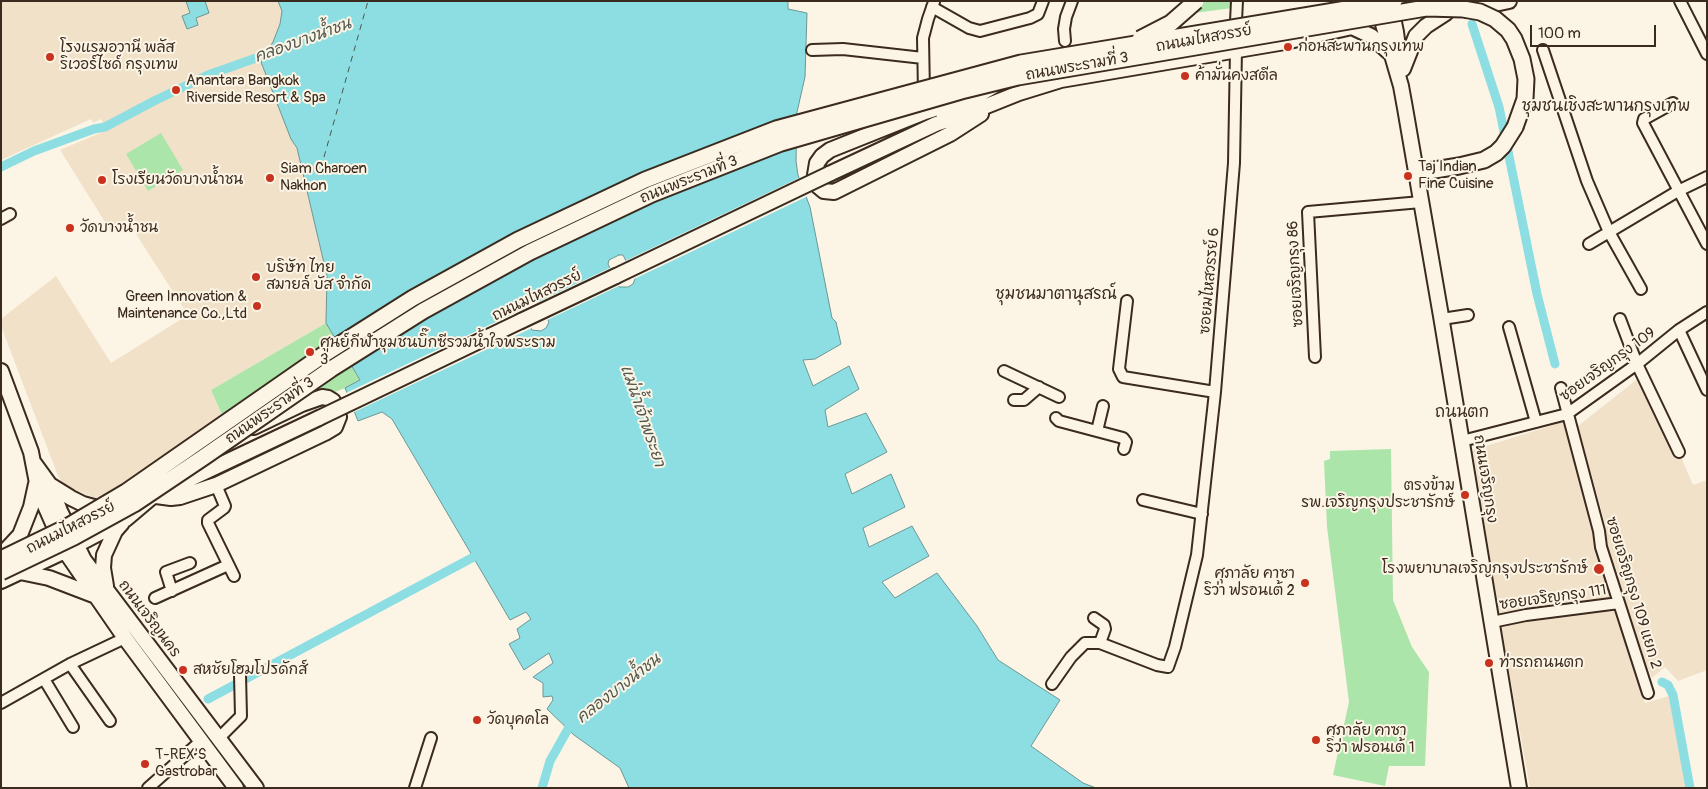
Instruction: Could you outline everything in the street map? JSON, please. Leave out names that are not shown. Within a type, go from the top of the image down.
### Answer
[{"type":"main road","points":[[1120,48],[1171,23],[1196,1]]},
{"type":"main road","name":"ถนนเจริญกรุง","points":[[1376,1],[1388,20],[1401,82],[1519,788]]},
{"type":"main road","name":"ถนนเจริญกรุง","points":[[1390,1],[1388,20],[1390,53],[1401,82]]},
{"type":"main road","name":"ถนนพระรามที่ 3","points":[[3,554],[67,527],[126,492],[323,356],[413,298],[518,240],[636,184],[776,129],[1021,63],[1394,1]]},
{"type":"main road","name":"ถนนพระรามที่ 3","points":[[1,572],[74,537],[134,504],[331,369],[423,311],[530,252],[661,190],[781,143],[891,113],[961,91],[1018,77],[1461,1]]},
{"type":"main road","name":"ถนนมไหสวรรย์","points":[[936,124],[978,94],[1022,74],[1079,53],[1151,35],[1344,2]]},
{"type":"main road","points":[[1388,20],[1468,10],[1502,2]]},
{"type":"main road","points":[[1416,173],[1472,164],[1484,160],[1496,152],[1520,118],[1525,99],[1525,69],[1514,39],[1501,23],[1480,12],[1463,9],[1426,8]]},
{"type":"main road","points":[[1401,82],[1416,36],[1426,26],[1446,13]]},
{"type":"main road","name":"ถนนมไหสวรรย์","points":[[1,581],[71,548],[126,519],[154,497],[936,124],[1019,93],[1061,80],[1286,42],[1388,20]]},
{"type":"main road","points":[[1352,27],[1371,36],[1390,53]]},
{"type":"main road","points":[[978,94],[925,112],[839,146],[822,156],[818,163],[815,175],[818,186],[824,191],[834,192],[950,134],[974,120],[993,104]]},
{"type":"main road","name":"ถนนเจริญนคร","points":[[1,371],[32,460],[71,548],[101,592],[220,738],[256,788]]},
{"type":"main road","points":[[124,502],[175,466],[210,445],[265,423],[302,404],[322,397],[333,401],[339,417],[335,427],[216,485],[195,493],[171,498],[154,497]]},
{"type":"main road","points":[[3,554],[20,535],[43,484],[83,504],[101,509]]},
{"type":"main road","name":"ถนนมไหสวรรย์","points":[[3,554],[60,525],[101,509],[124,502],[154,497]]},
{"type":"main road","points":[[20,572],[101,592],[104,554],[115,532],[126,519]]},
{"type":"main road","name":"ถนนเจริญนคร","points":[[101,592],[125,638],[236,788]]},
{"type":"street","points":[[925,112],[922,58],[923,38],[933,4],[968,28],[980,30],[1030,18],[1038,14],[1043,1]]},
{"type":"street","points":[[1065,41],[1066,17],[1072,1]]},
{"type":"street","points":[[1236,21],[1238,1]]},
{"type":"street","points":[[1680,1],[1707,54]]},
{"type":"street","points":[[812,50],[843,50],[922,58]]},
{"type":"street","name":"ซอยมไหสวรรย์ 6","points":[[1100,643],[1157,665],[1168,666],[1175,647],[1197,555],[1215,392],[1234,163],[1236,50]]},
{"type":"street","points":[[1543,50],[1587,181],[1609,232],[1641,289]]},
{"type":"street","points":[[1673,102],[1644,119],[1643,123],[1665,162],[1678,191],[1703,228],[1707,244]]},
{"type":"street","points":[[1589,244],[1678,191],[1707,178]]},
{"type":"street","name":"ซอยเจริญกรุง 86","points":[[1315,357],[1308,212],[1421,202]]},
{"type":"street","points":[[1127,302],[1119,368],[1122,377],[1215,392]]},
{"type":"street","name":"ซอยเจริญกรุง 109","points":[[1462,441],[1567,414],[1637,364],[1679,330],[1707,312]]},
{"type":"street","points":[[1442,319],[1468,315]]},
{"type":"street","points":[[1620,319],[1637,364],[1679,452]]},
{"type":"street","points":[[1509,327],[1536,422]]},
{"type":"street","points":[[1679,330],[1707,390]]},
{"type":"street","points":[[1004,371],[1059,397]]},
{"type":"street","points":[[1014,400],[1024,400],[1039,387]]},
{"type":"street","name":"ซอยเจริญกรุง 109 แยก 2","points":[[1561,388],[1599,532],[1601,547],[1648,693]]},
{"type":"street","points":[[1097,430],[1103,406]]},
{"type":"street","points":[[1056,418],[1059,421],[1123,438],[1126,442],[1124,449]]},
{"type":"street","points":[[216,485],[225,506],[208,522],[234,576]]},
{"type":"street","points":[[1143,500],[1202,514]]},
{"type":"street","points":[[172,591],[166,572],[190,563]]},
{"type":"street","points":[[155,598],[228,565]]},
{"type":"street","name":"ซอยเจริญกรุง 111","points":[[1492,622],[1526,615],[1619,603]]},
{"type":"street","points":[[1052,684],[1078,648],[1085,643],[1100,643],[1104,634],[1104,625],[1094,618]]},
{"type":"street","points":[[1,703],[70,664],[125,638]]},
{"type":"street","points":[[70,664],[110,721]]},
{"type":"street","points":[[220,738],[241,716],[240,675]]},
{"type":"street","points":[[44,678],[73,727]]},
{"type":"street","points":[[415,788],[431,738]]},
{"type":"street","points":[[148,788],[200,741]]},
{"type":"shaded area","points":[[4,1],[278,1],[282,11],[280,24],[273,42],[291,139],[297,148],[327,276],[326,323],[211,390],[225,422],[122,492],[95,498],[64,485],[58,476],[1,326],[1,319],[56,276],[111,363],[188,315],[127,220],[110,230],[60,150],[100,133],[105,127],[101,119],[93,123],[91,119],[1,160],[1,3]]},
{"type":"shaded area","points":[[1645,373],[1693,485],[1707,480],[1707,670],[1678,681],[1665,667],[1652,678],[1646,664],[1633,669],[1645,703],[1669,696],[1686,788],[1530,788],[1499,615],[1473,450],[1566,421],[1595,531],[1606,527],[1578,426]]},
{"type":"green space","points":[[1195,1],[1234,1],[1233,8],[1194,13]]},
{"type":"green space","points":[[161,133],[183,170],[148,191],[126,154]]},
{"type":"green space","name":"ศูนย์กีฬาชุมชนบิ๊กซีรวมน้ำใจพระราม 3","points":[[326,323],[360,381],[230,433],[211,390]]},
{"type":"green space","points":[[1391,449],[1393,600],[1412,647],[1429,672],[1425,766],[1389,766],[1385,786],[1333,775],[1349,702],[1327,527],[1324,461],[1330,459],[1330,451]]},
{"type":"water","points":[[186,1],[205,1],[209,13],[196,18],[198,25],[187,29],[182,16],[190,13]]},
{"type":"water","name":"แม่น้ำเจ้าพระยา","points":[[278,1],[788,1],[788,9],[807,13],[805,77],[797,112],[796,161],[798,175],[810,207],[832,318],[836,322],[841,344],[815,359],[803,360],[813,386],[849,366],[859,389],[825,410],[828,427],[866,413],[887,452],[845,474],[852,494],[891,474],[905,507],[863,528],[869,547],[912,526],[929,556],[882,582],[895,598],[937,573],[977,626],[998,660],[1060,700],[1031,746],[1083,783],[1096,788],[629,788],[620,768],[574,735],[547,709],[553,700],[552,696],[543,697],[543,683],[533,677],[553,663],[549,653],[524,670],[509,644],[520,638],[517,629],[531,619],[526,612],[510,620],[392,419],[382,412],[358,421],[345,388],[360,380],[326,323],[327,276],[297,148],[291,139],[261,62],[273,42],[280,24],[282,11]],"holes":[[[623,255],[635,279],[633,284],[628,287],[619,287],[608,264],[609,260]],[[536,299],[549,322],[546,328],[541,331],[532,330],[522,308],[523,304]]]},
{"type":"pier","points":[[801,177],[808,196],[632,280],[623,262]]},
{"type":"pier","points":[[612,267],[621,285],[545,321],[536,303]]},
{"type":"pier","points":[[525,308],[534,327],[352,413],[344,394]]},
{"type":"waterway","points":[[1472,24],[1499,107],[1537,294],[1555,364]]},
{"type":"waterway","name":"คลองบางน้ำชน","points":[[1,167],[34,151],[94,129],[105,127],[208,75],[276,51]]},
{"type":"waterway","points":[[208,699],[483,552]]},
{"type":"waterway","points":[[1662,682],[1668,685],[1673,695],[1690,788]]},
{"type":"waterway","name":"คลองบางน้ำชน","points":[[542,788],[550,761],[568,729],[576,723]]},
{"type":"ferry route","points":[[324,157],[368,1]]},
{"type":"place","name":"ก่อนสะพานกรุงเทพ","points":[[1288,47]]},
{"type":"place","name":"โรงแรมอวานี พลัส ริเวอร์ไซด์ กรุงเทพ","points":[[50,57]]},
{"type":"place","name":"ค้ามั่นคงสตีล","points":[[1185,76]]},
{"type":"place","name":"Anantara Bangkok Riverside Resort & Spa","points":[[176,90]]},
{"type":"place","name":"Taj Indian Fine Cuisine","points":[[1408,176]]},
{"type":"place","name":"Siam Charoen Nakhon","points":[[270,178]]},
{"type":"place","name":"โรงเรียนวัดบางน้ำชน","points":[[102,180]]},
{"type":"place","name":"วัดบางน้ำชน","points":[[70,228]]},
{"type":"place","name":"บริษัท ไทย สมายล์ บัส จำกัด","points":[[256,277]]},
{"type":"place","name":"Green Innovation & Maintenance Co.,Ltd","points":[[257,306]]},
{"type":"place","name":"ศูนย์กีฬาชุมชนบิ๊กซีรวมน้ำใจพระราม 3","points":[[310,352]]},
{"type":"place","name":"ตรงข้าม รพ.เจริญกรุงประชารักษ์","points":[[1465,495]]},
{"type":"place","name":"โรงพยาบาลเจริญกรุงประชารักษ์","points":[[1599,569]]},
{"type":"place","name":"ศุภาลัย คาซา ริว่า ฟรอนเต้ 2","points":[[1305,583]]},
{"type":"place","name":"ท่ารถถนนตก","points":[[1489,663]]},
{"type":"place","name":"สหชัยโฮมโปรดักส์","points":[[183,670]]},
{"type":"place","name":"วัดบุคคโล","points":[[477,720]]},
{"type":"place","name":"ศุภาลัย คาซา ริว่า ฟรอนเต้ 1","points":[[1316,740]]},
{"type":"place","name":"T-REX'S Gastrobar","points":[[145,764]]},
{"type":"district","name":"ชุมชนเชิงสะพานกรุงเทพ","points":[[1606,107]]},
{"type":"district","name":"ชุมชนมาตานุสรณ์","points":[[1056,295]]},
{"type":"district","name":"ถนนตก","points":[[1462,413]]}]
